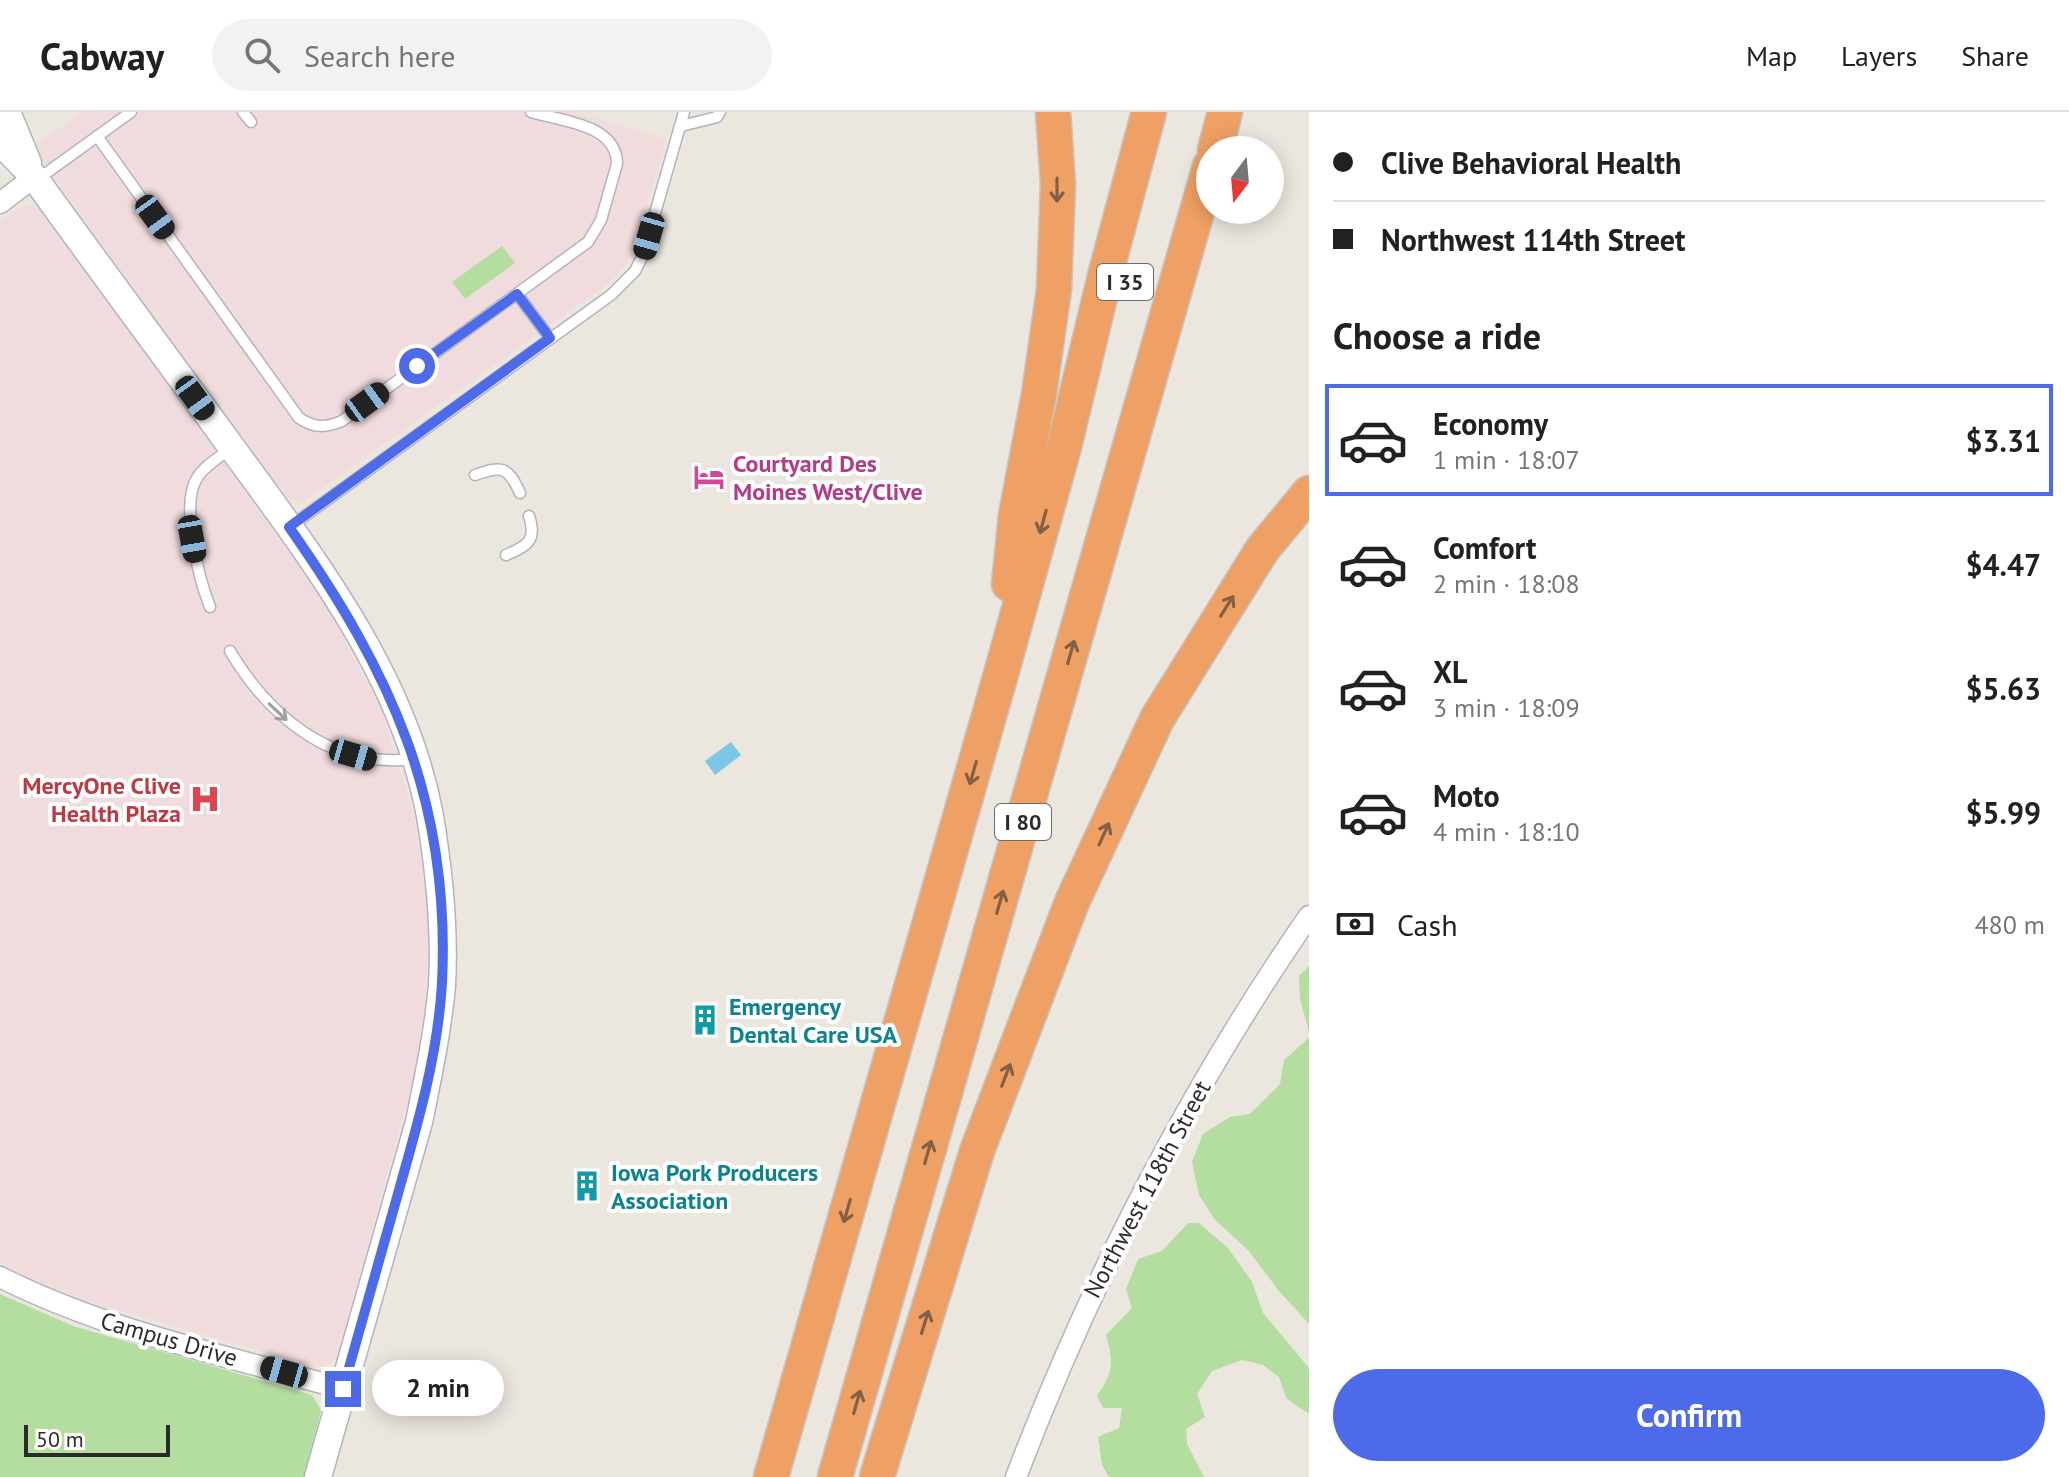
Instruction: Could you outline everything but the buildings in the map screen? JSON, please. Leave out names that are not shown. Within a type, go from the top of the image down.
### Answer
[{"type":"highway","points":[[1001,674],[1016,515],[1039,394],[1054,289],[1058,184],[1053,112]]},
{"type":"highway","name":"I 80","points":[[771,1477],[1064,447],[1149,112]]},
{"type":"highway","name":"I 35","points":[[1064,447],[1125,280],[1172,112]]},
{"type":"highway","points":[[1219,136],[1225,112]]},
{"type":"highway","name":"I 80","points":[[835,1477],[1196,215]]},
{"type":"highway","points":[[877,1477],[977,1151],[1072,902],[1157,719],[1262,550],[1309,493]]},
{"type":"street","points":[[7,112],[35,179]]},
{"type":"street","points":[[0,142],[35,179],[332,588],[382,678],[414,759],[429,814],[435,854],[442,984],[432,1056],[419,1122],[318,1477]]},
{"type":"street","points":[[0,203],[35,179]]},
{"type":"street","name":"Northwest 118th Street","points":[[1016,1477],[1085,1307],[1148,1179],[1247,1009],[1309,916]]},
{"type":"street","name":"Campus Drive","points":[[0,1277],[43,1299],[92,1318],[343,1389]]},
{"type":"lane","points":[[35,179],[131,112]]},
{"type":"lane","points":[[243,112],[251,122]]},
{"type":"lane","points":[[97,136],[299,418],[309,425],[321,427],[342,421],[588,242],[601,220],[617,154],[606,137],[593,130],[531,112]]},
{"type":"lane","points":[[289,527],[611,295],[635,271],[643,255],[684,112]]},
{"type":"lane","points":[[681,126],[717,117],[720,112]]},
{"type":"lane","points":[[517,294],[550,338]]},
{"type":"lane","points":[[210,607],[192,539],[193,488],[205,469],[232,448]]},
{"type":"lane","points":[[475,475],[490,469],[506,471],[511,474],[520,493]]},
{"type":"lane","points":[[506,555],[525,546],[531,538],[534,530],[529,516]]},
{"type":"lane","points":[[230,651],[257,691],[279,715],[300,730],[333,748],[372,760],[414,759]]},
{"type":"shaded area","points":[[83,112],[574,112],[666,139],[636,246],[626,265],[609,283],[303,502],[282,496],[48,169],[34,145]]},
{"type":"shaded area","name":"MercyOne Clive Health Plaza","points":[[24,206],[34,206],[45,214],[335,621],[383,715],[414,815],[428,929],[425,1008],[415,1074],[338,1352],[332,1362],[323,1366],[313,1366],[85,1301],[0,1262],[0,221]]},
{"type":"green space","points":[[502,246],[515,263],[465,299],[452,282]]},
{"type":"green space","points":[[1309,966],[1309,1032],[1300,999],[1299,976]]},
{"type":"green space","points":[[1309,1038],[1309,1324],[1248,1250],[1215,1220],[1199,1195],[1192,1162],[1203,1134],[1230,1117],[1250,1114],[1280,1084],[1284,1060]]},
{"type":"green space","points":[[1188,1223],[1199,1223],[1228,1248],[1252,1282],[1263,1313],[1309,1368],[1309,1414],[1286,1398],[1279,1377],[1263,1365],[1242,1360],[1212,1371],[1197,1394],[1205,1417],[1186,1429],[1187,1444],[1204,1477],[1109,1477],[1102,1465],[1098,1437],[1119,1428],[1122,1408],[1103,1408],[1097,1396],[1110,1367],[1106,1335],[1132,1308],[1126,1289],[1138,1259],[1162,1251]]},
{"type":"green space","points":[[0,1294],[73,1326],[312,1395],[321,1410],[304,1477],[0,1477]]},
{"type":"water","points":[[731,742],[741,755],[715,775],[705,761]]},
{"type":"place","name":"Courtyard Des Moines West/Clive","points":[[709,477]]},
{"type":"place","name":"MercyOne Clive Health Plaza","points":[[205,799]]},
{"type":"place","name":"Emergency Dental Care USA","points":[[705,1020]]},
{"type":"place","name":"Iowa Pork Producers Association","points":[[587,1186]]},
{"type":"route","points":[[343,1389],[419,1122],[430,1068],[442,984],[439,888],[429,814],[414,759],[382,678],[332,588],[289,527],[550,338],[517,294],[417,366]]}]
